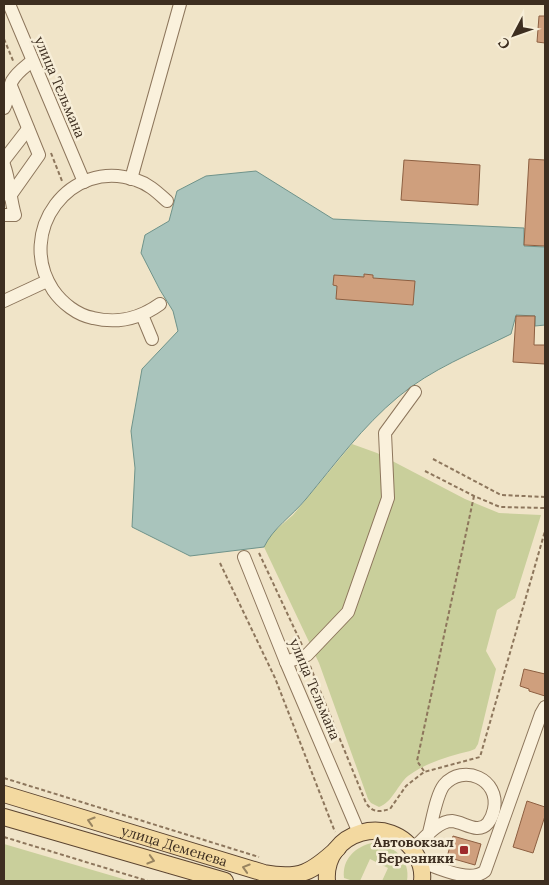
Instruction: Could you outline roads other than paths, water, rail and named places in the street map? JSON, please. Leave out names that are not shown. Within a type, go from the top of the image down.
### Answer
[{"type":"main road","name":"улица Деменева","points":[[4,794],[278,876],[291,877],[314,868],[337,841],[347,839],[359,833]]},
{"type":"main road","name":"улица Деменева","points":[[4,817],[225,881]]},
{"type":"main road","points":[[359,833],[384,831],[402,838],[416,855],[423,875],[422,881]]},
{"type":"main road","points":[[327,881],[328,867],[337,841]]},
{"type":"street","name":"улица Тельмана","points":[[8,4],[84,182]]},
{"type":"street","points":[[131,179],[180,4]]},
{"type":"street","points":[[4,108],[7,102],[9,85],[18,73],[32,61]]},
{"type":"street","points":[[7,194],[39,155],[9,85]]},
{"type":"street","points":[[4,160],[28,130]]},
{"type":"street","points":[[4,165],[7,194],[15,215],[4,215]]},
{"type":"street","points":[[160,304],[142,315],[126,320],[108,321],[89,318],[72,309],[58,296],[47,281],[41,263],[40,244],[44,225],[52,208],[67,192],[84,182],[98,177],[118,176],[131,179],[153,188],[168,201]]},
{"type":"street","points":[[4,300],[47,281]]},
{"type":"street","points":[[142,315],[152,340]]},
{"type":"street","points":[[286,662],[307,655],[348,612],[388,498],[385,433],[415,392]]},
{"type":"street","name":"улица Тельмана","points":[[244,557],[286,662],[359,833]]},
{"type":"street","points":[[428,836],[444,786],[460,775],[476,776],[492,788],[494,796],[492,815],[488,823],[483,827],[476,828],[453,821],[438,826],[428,836],[416,855],[467,877],[479,875],[485,871],[545,707]]},
{"type":"water","points":[[256,171],[333,219],[524,228],[524,246],[545,247],[545,325],[535,326],[535,316],[516,315],[511,334],[438,370],[398,397],[361,433],[301,505],[272,534],[264,547],[190,556],[132,527],[135,468],[131,431],[142,369],[178,331],[173,311],[141,253],[145,235],[169,221],[177,191],[206,176]]},
{"type":"place","name":"Автовокзал Березники","points":[[464,850]]}]
